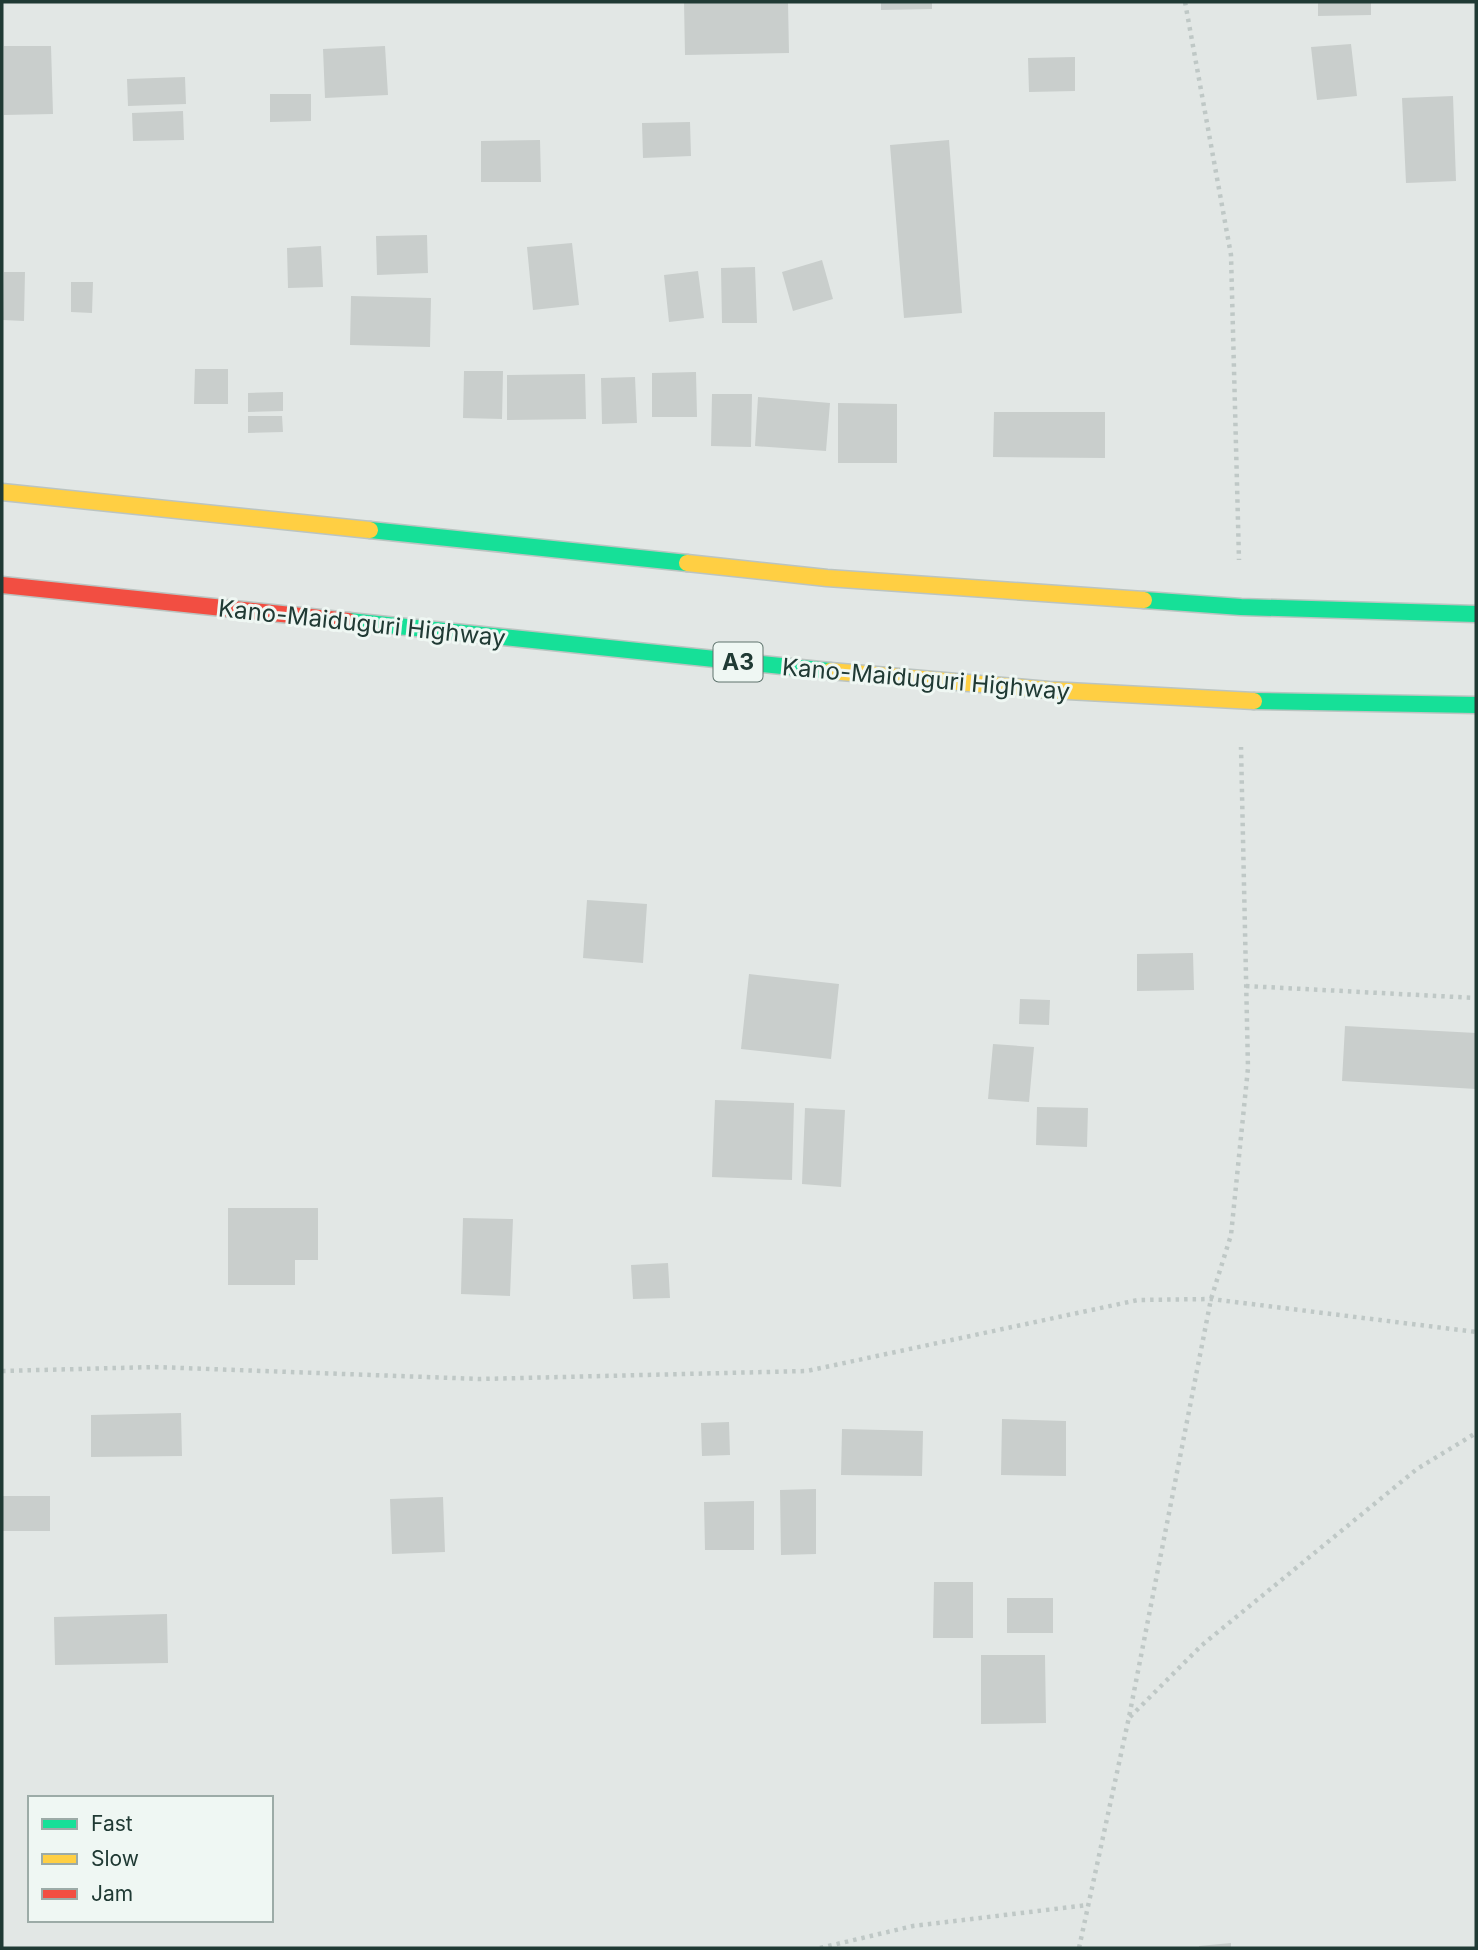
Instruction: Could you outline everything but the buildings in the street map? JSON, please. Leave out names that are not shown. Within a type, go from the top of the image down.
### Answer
[{"type":"highway","points":[[2,492],[827,578],[1241,607],[1476,614]]},
{"type":"highway","name":"Kano-Maiduguri Highway","points":[[2,585],[827,672],[1066,692],[1241,701],[1476,705]]},
{"type":"path","points":[[1185,2],[1231,254],[1241,607]]},
{"type":"path","points":[[1079,1948],[1129,1717],[1211,1298],[1231,1235],[1248,1068],[1241,701]]},
{"type":"path","points":[[1246,986],[1476,998]]},
{"type":"path","points":[[2,1371],[155,1367],[481,1379],[807,1371],[1138,1300],[1211,1298],[1476,1332]]},
{"type":"path","points":[[1129,1717],[1212,1636],[1417,1469],[1476,1433]]},
{"type":"path","points":[[820,1948],[913,1926],[1088,1905]]},
{"type":"traffic: fast","points":[[370,530],[687,563]]},
{"type":"traffic: fast","points":[[1144,600],[1241,607],[1476,614]]},
{"type":"traffic: fast","points":[[349,621],[830,671]]},
{"type":"traffic: fast","points":[[1254,701],[1476,705]]},
{"type":"traffic: slow","points":[[2,492],[370,530]]},
{"type":"traffic: slow","points":[[687,563],[827,578],[1144,600]]},
{"type":"traffic: slow","points":[[830,671],[1049,690],[1254,701]]},
{"type":"traffic: jam","points":[[2,585],[349,621]]}]
